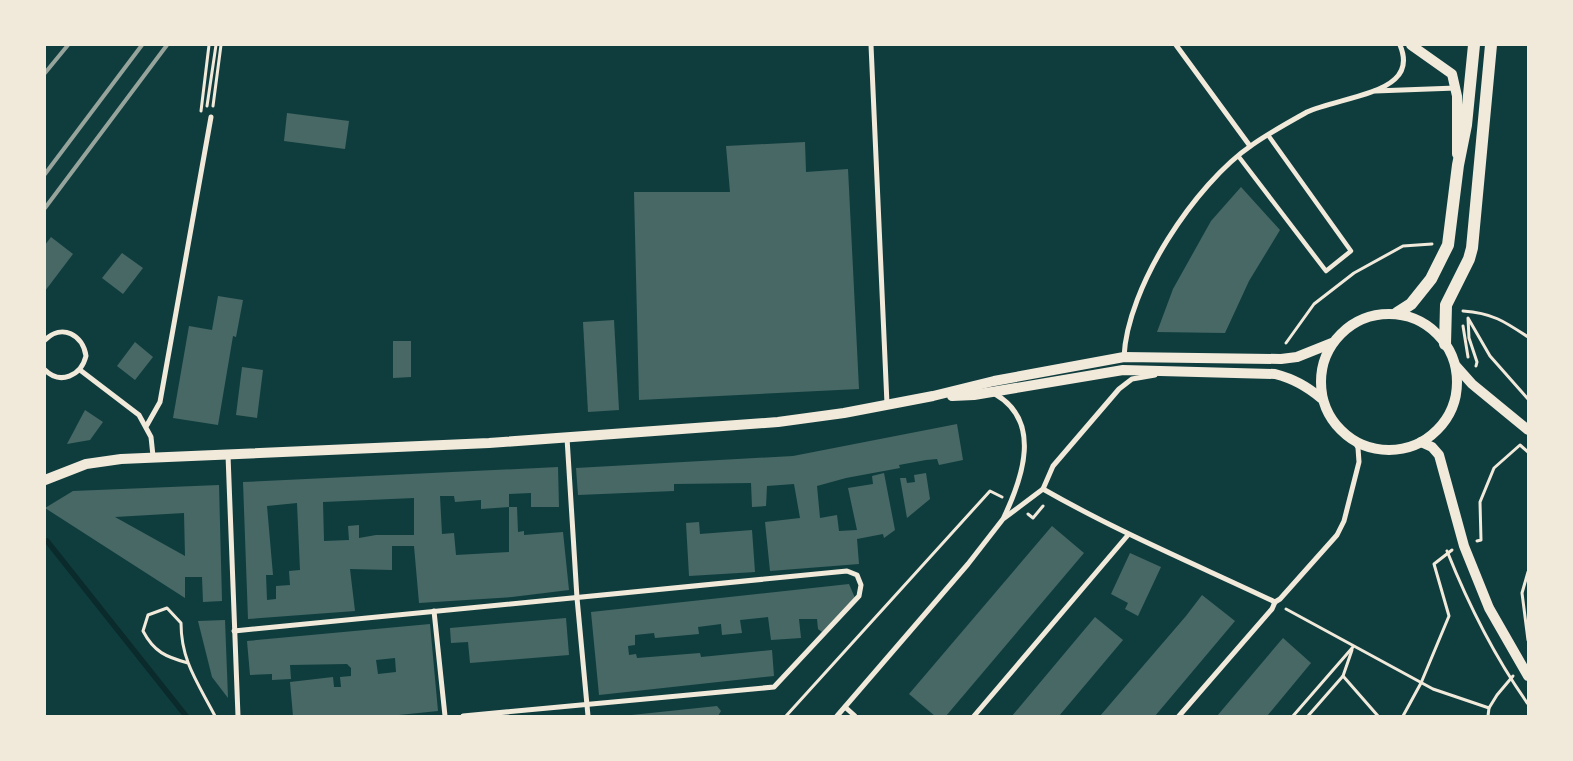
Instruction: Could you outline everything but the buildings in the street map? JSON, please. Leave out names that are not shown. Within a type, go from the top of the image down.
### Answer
[{"type":"main road","points":[[1411,45],[1448,69],[1452,74],[1456,88],[1458,165]]},
{"type":"main road","points":[[1397,314],[1411,304],[1431,279],[1448,245],[1458,165],[1466,125],[1474,45]]},
{"type":"main road","points":[[1445,344],[1446,305],[1469,259],[1472,248],[1490,45]]},
{"type":"main road","points":[[1382,314],[1397,314],[1424,323],[1445,344],[1452,356],[1457,378],[1455,400],[1446,420],[1421,442],[1412,447],[1390,450],[1367,447],[1346,436],[1331,419],[1321,398],[1320,374],[1324,358],[1340,333],[1359,320],[1382,314]]},
{"type":"main road","points":[[45,480],[86,464],[154,456],[228,455],[567,438],[778,422],[887,405],[933,396],[994,380],[1124,357],[1281,359],[1297,356],[1332,343]]},
{"type":"main road","points":[[1454,364],[1472,384],[1528,430]]},
{"type":"main road","points":[[933,396],[992,392],[1122,370],[1190,370],[1275,374],[1305,385],[1321,398]]},
{"type":"main road","points":[[1421,442],[1432,447],[1440,455],[1464,546],[1489,608],[1528,676]]},
{"type":"street","points":[[871,45],[887,405]]},
{"type":"street","points":[[1176,45],[1250,146]]},
{"type":"street","points":[[1124,357],[1124,340],[1128,324],[1150,269],[1187,211],[1211,183],[1250,146],[1308,112],[1374,91],[1394,81],[1400,74],[1404,57],[1400,45]]},
{"type":"street","points":[[1374,91],[1456,88]]},
{"type":"street","points":[[146,426],[160,402],[211,117]]},
{"type":"street","points":[[1239,157],[1326,271],[1351,251],[1268,135]]},
{"type":"street","points":[[45,340],[50,335],[60,332],[73,334],[80,339],[86,356],[80,370],[73,376],[60,378],[52,376],[45,370]]},
{"type":"street","points":[[80,370],[139,415],[146,426],[154,456]]},
{"type":"street","points":[[1003,519],[1043,489],[1053,466],[1127,382],[1141,376],[1177,374],[1190,370]]},
{"type":"street","points":[[837,716],[968,564],[1003,519],[1018,488],[1023,465],[1023,424],[1015,410],[1005,399],[992,392]]},
{"type":"street","points":[[567,438],[577,598],[588,716]]},
{"type":"street","points":[[1179,716],[1272,609],[1275,602],[1280,600],[1337,535],[1344,521],[1359,462],[1358,448],[1354,440]]},
{"type":"street","points":[[228,455],[238,716]]},
{"type":"street","points":[[1043,489],[1128,535],[1161,548],[1275,602]]},
{"type":"street","points":[[974,716],[1128,535]]},
{"type":"street","points":[[234,631],[847,571],[857,574],[861,586],[859,596],[774,688],[463,716]]},
{"type":"street","points":[[434,611],[444,716]]},
{"type":"street","points":[[845,707],[855,716]]},
{"type":"path","points":[[209,45],[200,113],[206,113],[216,45]]},
{"type":"path","points":[[211,117],[221,45]]},
{"type":"path","points":[[1280,343],[1288,342],[1314,304],[1354,273],[1403,246],[1448,245]]},
{"type":"path","points":[[1463,306],[1465,351],[1475,372],[1476,362],[1469,338],[1468,318],[1490,356],[1528,399]]},
{"type":"path","points":[[1463,311],[1482,312],[1500,318],[1528,337]]},
{"type":"path","points":[[1404,716],[1421,683],[1449,616],[1434,564],[1447,552],[1480,540],[1480,502],[1494,468],[1520,445],[1528,452]]},
{"type":"path","points":[[786,716],[990,491],[1011,502]]},
{"type":"path","points":[[1019,507],[1033,518],[1052,494]]},
{"type":"path","points":[[1528,572],[1522,593],[1528,640]]},
{"type":"path","points":[[1275,602],[1421,683],[1489,708]]},
{"type":"path","points":[[188,663],[171,659],[151,646],[143,631],[148,615],[167,608],[181,623],[181,644],[188,663],[216,716]]},
{"type":"path","points":[[1308,716],[1343,676],[1354,647]]},
{"type":"path","points":[[1293,716],[1354,647]]},
{"type":"path","points":[[1488,716],[1489,708],[1497,695],[1518,670]]},
{"type":"path","points":[[1343,676],[1378,716]]},
{"type":"waterway","points":[[47,541],[186,716]]},
{"type":"railway","points":[[45,73],[68,45]]},
{"type":"railway","points":[[45,174],[142,45]]},
{"type":"railway","points":[[45,208],[167,45]]}]
